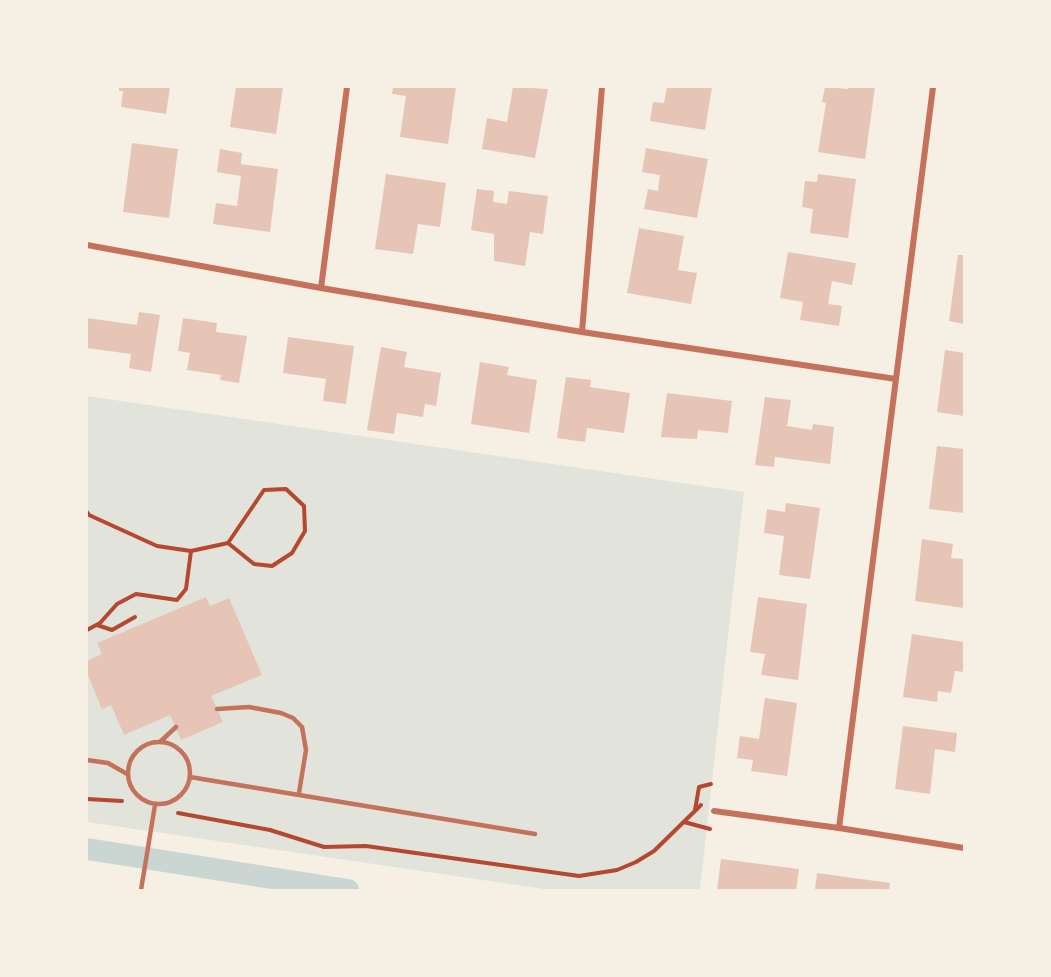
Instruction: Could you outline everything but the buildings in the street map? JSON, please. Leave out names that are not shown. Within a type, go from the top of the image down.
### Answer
[{"type":"street","points":[[321,288],[347,87]]},
{"type":"street","points":[[582,332],[602,87]]},
{"type":"street","points":[[839,828],[933,87]]},
{"type":"street","points":[[87,244],[321,288],[582,332],[896,378]]},
{"type":"street","points":[[714,811],[964,848]]},
{"type":"lane","points":[[217,709],[249,707],[281,712],[293,718],[302,727],[306,750],[299,793]]},
{"type":"lane","points":[[160,741],[176,727]]},
{"type":"lane","points":[[160,741],[179,749],[190,766],[190,777],[183,794],[175,800],[155,804],[140,798],[133,791],[127,774],[133,754],[150,742],[160,741]]},
{"type":"lane","points":[[87,760],[108,763],[127,774]]},
{"type":"lane","points":[[190,777],[299,793],[535,834]]},
{"type":"lane","points":[[141,887],[155,804]]},
{"type":"path","points":[[87,512],[89,515],[157,546],[191,551],[228,543],[264,490],[286,489],[304,506],[305,531],[292,553],[272,566],[254,564],[228,543]]},
{"type":"path","points":[[87,630],[97,625],[117,604],[136,594],[177,600],[186,589],[191,551]]},
{"type":"path","points":[[97,625],[112,630],[135,617]]},
{"type":"path","points":[[695,811],[699,787],[711,784]]},
{"type":"path","points":[[87,799],[122,801]]},
{"type":"path","points":[[178,813],[270,830],[324,847],[366,846],[579,876],[617,870],[636,862],[654,851],[701,805]]},
{"type":"path","points":[[684,822],[710,829]]},
{"type":"shaded area","points":[[87,396],[744,492],[700,890],[551,890],[87,822]]},
{"type":"waterway","points":[[87,849],[348,890]]}]
